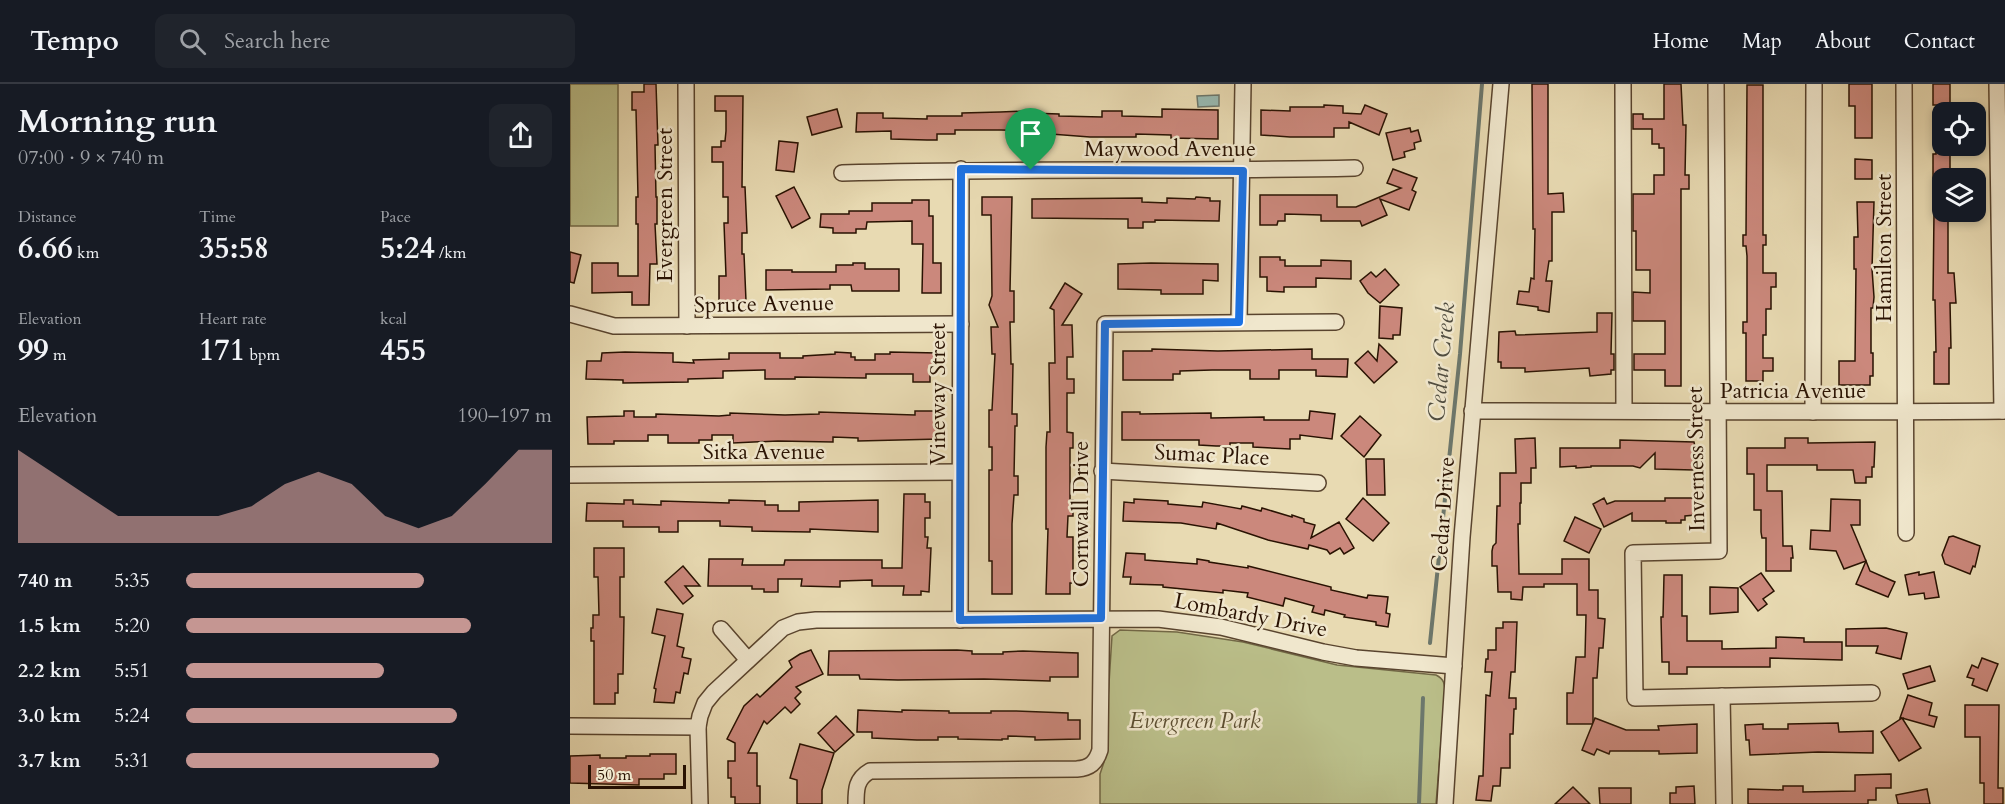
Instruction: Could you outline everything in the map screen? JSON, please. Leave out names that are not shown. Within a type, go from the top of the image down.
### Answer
[{"type":"street","name":"Evergreen Street","points":[[686,84],[687,326]]},
{"type":"street","points":[[1243,84],[1239,322],[1336,322]]},
{"type":"street","name":"Cedar Drive","points":[[1445,804],[1472,411],[1501,84]]},
{"type":"street","points":[[1623,84],[1624,410]]},
{"type":"street","name":"Inverness Street","points":[[1716,84],[1719,551],[1633,553],[1635,698],[1722,696]]},
{"type":"street","points":[[1813,412],[1814,84]]},
{"type":"street","name":"Hamilton Street","points":[[1904,84],[1906,533]]},
{"type":"street","points":[[1997,84],[2004,411]]},
{"type":"street","name":"Maywood Avenue","points":[[842,172],[961,169],[1243,171],[1355,168]]},
{"type":"street","name":"Vineway Street","points":[[960,620],[961,169]]},
{"type":"street","name":"Spruce Avenue","points":[[571,318],[614,326],[961,324]]},
{"type":"street","name":"Cornwall Drive","points":[[856,804],[859,781],[870,771],[1077,769],[1090,766],[1098,757],[1100,750],[1105,324],[1239,322]]},
{"type":"street","name":"Patricia Avenue","points":[[1472,411],[1624,410],[1717,413],[2004,411]]},
{"type":"street","name":"Sumac Place","points":[[1102,471],[1318,483]]},
{"type":"street","name":"Sitka Avenue","points":[[570,475],[959,472]]},
{"type":"street","name":"Lombardy Drive","points":[[700,804],[698,727],[701,711],[708,699],[748,660],[783,628],[798,622],[816,620],[1158,619],[1233,629],[1348,656],[1454,666]]},
{"type":"street","points":[[721,629],[748,660]]},
{"type":"street","points":[[1724,804],[1722,696],[1872,693]]},
{"type":"street","points":[[570,726],[698,727]]},
{"type":"green space","points":[[570,84],[618,84],[618,226],[570,226]]},
{"type":"green space","name":"Evergreen Park","points":[[1120,630],[1177,632],[1243,642],[1337,665],[1436,675],[1444,682],[1445,693],[1436,804],[1100,804],[1100,774],[1104,762],[1112,636]]},
{"type":"water","points":[[1219,95],[1219,106],[1198,107],[1197,96]]},
{"type":"building","points":[[644,84],[656,84],[657,264],[650,264],[649,305],[632,305],[632,292],[592,293],[592,263],[618,263],[618,276],[638,276],[636,110],[632,110],[632,92],[644,92]]},
{"type":"building","points":[[1532,84],[1548,84],[1548,194],[1563,193],[1564,212],[1552,212],[1552,261],[1549,261],[1546,281],[1552,281],[1549,312],[1538,310],[1538,307],[1517,304],[1519,291],[1529,292],[1531,278],[1534,279]]},
{"type":"building","points":[[1664,84],[1681,84],[1683,125],[1686,125],[1685,175],[1689,175],[1689,189],[1681,189],[1681,386],[1665,386],[1665,370],[1634,370],[1634,354],[1665,354],[1665,321],[1633,321],[1633,292],[1650,293],[1650,270],[1636,270],[1633,194],[1654,194],[1654,175],[1664,175],[1664,148],[1659,148],[1659,144],[1652,144],[1652,129],[1633,129],[1633,114],[1643,114],[1643,119],[1664,119]]},
{"type":"building","points":[[1849,84],[1872,84],[1872,138],[1855,138],[1855,106],[1849,106]]},
{"type":"building","points":[[1933,84],[1950,84],[1950,102],[1933,102]]},
{"type":"building","points":[[1747,85],[1763,85],[1763,235],[1766,235],[1766,245],[1763,245],[1763,273],[1776,273],[1776,287],[1771,287],[1771,309],[1766,309],[1766,335],[1763,335],[1763,358],[1773,358],[1773,371],[1763,371],[1763,381],[1746,381],[1746,333],[1743,333],[1743,322],[1747,322],[1747,256],[1746,246],[1743,246],[1743,235],[1746,235]]},
{"type":"building","points":[[715,96],[743,96],[742,187],[745,187],[747,233],[742,233],[742,254],[744,254],[746,301],[719,301],[719,276],[726,276],[724,223],[728,223],[728,197],[723,197],[723,162],[712,162],[712,147],[721,147],[721,141],[725,141],[726,131],[726,111],[715,111]]},
{"type":"building","points":[[1324,105],[1343,106],[1343,113],[1361,114],[1365,105],[1387,114],[1379,135],[1349,122],[1349,128],[1334,128],[1334,137],[1261,135],[1261,110],[1290,111],[1290,107],[1324,107]]},
{"type":"building","points":[[837,109],[842,127],[812,135],[807,117]]},
{"type":"building","points":[[1162,109],[1218,110],[1218,139],[1171,138],[1171,135],[1136,134],[1136,137],[1051,134],[1050,137],[1037,137],[1037,132],[1034,131],[955,130],[955,134],[937,134],[937,140],[927,140],[891,139],[891,131],[856,132],[857,113],[883,113],[883,118],[927,119],[927,116],[962,116],[962,113],[1027,111],[1027,113],[1059,114],[1059,116],[1102,117],[1102,111],[1122,111],[1122,116],[1162,117]]},
{"type":"building","points":[[1410,128],[1411,132],[1418,130],[1421,141],[1414,143],[1415,149],[1404,152],[1405,157],[1393,160],[1386,133]]},
{"type":"building","points":[[779,141],[798,143],[794,172],[776,170]]},
{"type":"building","points":[[1933,156],[1950,156],[1950,168],[1933,168]]},
{"type":"building","points":[[1855,159],[1872,160],[1872,179],[1855,179]]},
{"type":"building","points":[[1393,169],[1417,178],[1412,190],[1416,192],[1409,210],[1380,199],[1387,215],[1362,226],[1360,221],[1321,221],[1321,215],[1285,214],[1285,221],[1278,221],[1277,225],[1260,225],[1260,195],[1337,195],[1337,207],[1356,207],[1401,188],[1387,183]]},
{"type":"building","points":[[794,187],[810,218],[792,228],[776,196]]},
{"type":"building","points":[[982,197],[1012,197],[1010,291],[1014,291],[1014,322],[1010,322],[1011,364],[1013,364],[1012,414],[1017,414],[1014,476],[1018,476],[1018,495],[1014,495],[1012,524],[1012,594],[992,594],[992,561],[989,561],[989,470],[992,470],[992,447],[989,447],[989,410],[992,410],[995,354],[992,354],[991,327],[998,327],[989,305],[992,296],[991,215],[982,215]]},
{"type":"building","points":[[1196,197],[1220,201],[1219,221],[1155,220],[1155,222],[1143,222],[1143,228],[1128,228],[1128,219],[1032,218],[1032,199],[1142,198],[1142,202],[1167,203],[1167,198],[1195,199]]},
{"type":"building","points":[[912,200],[929,200],[929,216],[933,216],[933,263],[941,263],[941,293],[922,293],[923,244],[912,244],[912,221],[867,222],[866,229],[856,229],[856,233],[833,233],[833,228],[820,227],[821,214],[872,211],[872,203],[912,203]]},
{"type":"building","points":[[1857,202],[1874,202],[1872,269],[1874,297],[1873,308],[1871,308],[1873,376],[1870,376],[1870,385],[1839,385],[1839,361],[1855,361],[1854,237],[1858,237]]},
{"type":"building","points":[[1934,222],[1948,222],[1948,273],[1954,273],[1956,303],[1950,303],[1949,384],[1934,384],[1934,352],[1936,352],[1935,300],[1933,300]]},
{"type":"building","points":[[570,252],[581,255],[574,283],[570,282]]},
{"type":"building","points":[[1260,257],[1280,257],[1280,260],[1285,260],[1285,266],[1321,266],[1321,260],[1351,261],[1351,279],[1316,278],[1316,287],[1284,287],[1284,292],[1267,291],[1267,277],[1260,277]]},
{"type":"building","points":[[853,263],[865,263],[865,269],[899,269],[899,291],[852,291],[851,285],[830,285],[830,289],[766,290],[766,270],[836,272],[836,265],[853,265]]},
{"type":"building","points":[[1118,264],[1218,264],[1218,281],[1203,280],[1203,294],[1161,294],[1161,290],[1118,289]]},
{"type":"building","points":[[1385,269],[1399,285],[1380,303],[1368,293],[1360,281],[1371,272],[1376,277]]},
{"type":"building","points":[[1065,283],[1082,294],[1062,325],[1072,325],[1073,357],[1067,357],[1067,379],[1074,379],[1074,393],[1067,393],[1067,432],[1073,433],[1073,448],[1070,448],[1070,500],[1073,500],[1073,516],[1068,516],[1067,537],[1073,537],[1073,583],[1070,583],[1070,594],[1046,594],[1048,529],[1046,529],[1046,447],[1047,432],[1050,432],[1049,363],[1055,363],[1054,310],[1050,308]]},
{"type":"building","points":[[1380,306],[1402,308],[1400,335],[1393,335],[1393,339],[1379,338]]},
{"type":"building","points":[[1597,313],[1612,313],[1611,354],[1614,354],[1614,370],[1611,370],[1611,374],[1590,376],[1589,368],[1525,372],[1525,368],[1501,368],[1501,362],[1498,362],[1499,332],[1515,331],[1516,335],[1597,332]]},
{"type":"building","points":[[1379,344],[1397,362],[1374,383],[1355,363],[1368,351],[1377,361]]},
{"type":"building","points":[[1152,349],[1218,351],[1312,349],[1312,359],[1348,359],[1347,377],[1316,376],[1316,370],[1279,370],[1279,379],[1250,379],[1250,370],[1212,370],[1180,371],[1180,374],[1173,374],[1173,380],[1123,380],[1123,351],[1152,351]]},
{"type":"building","points":[[835,352],[851,353],[851,357],[855,357],[855,360],[875,360],[875,354],[890,354],[890,352],[938,353],[938,366],[930,366],[930,382],[913,382],[913,374],[866,374],[866,378],[765,379],[765,370],[723,371],[723,378],[688,379],[688,382],[623,383],[623,380],[586,379],[587,361],[601,361],[602,353],[673,353],[673,362],[694,363],[693,360],[729,359],[729,353],[780,353],[780,358],[803,358],[803,356],[835,354]]},
{"type":"building","points":[[624,411],[634,411],[634,417],[656,417],[656,414],[719,416],[730,415],[730,413],[785,415],[819,414],[819,412],[915,415],[915,411],[935,411],[935,424],[940,424],[940,439],[858,441],[858,438],[833,437],[833,442],[733,443],[733,435],[712,435],[712,440],[699,440],[699,443],[668,443],[668,435],[648,435],[648,441],[588,444],[587,417],[624,416]]},
{"type":"building","points":[[1310,411],[1335,414],[1332,439],[1300,435],[1300,439],[1290,439],[1290,449],[1253,447],[1253,443],[1230,443],[1230,446],[1199,445],[1199,440],[1122,440],[1122,412],[1211,413],[1211,418],[1264,417],[1264,420],[1309,420]]},
{"type":"building","points":[[1360,416],[1381,435],[1364,457],[1341,436]]},
{"type":"building","points":[[1535,438],[1536,468],[1531,468],[1531,483],[1521,483],[1520,524],[1518,524],[1519,574],[1562,574],[1562,559],[1589,559],[1589,590],[1598,590],[1598,618],[1605,619],[1603,648],[1599,648],[1597,678],[1593,678],[1593,724],[1567,724],[1567,693],[1573,693],[1576,657],[1585,657],[1586,615],[1577,615],[1577,584],[1544,584],[1544,587],[1523,587],[1522,600],[1511,599],[1511,592],[1498,592],[1497,566],[1492,566],[1492,551],[1496,543],[1497,506],[1500,506],[1500,473],[1516,473],[1515,439]]},
{"type":"building","points":[[1785,438],[1808,438],[1808,443],[1875,442],[1874,467],[1872,467],[1872,477],[1866,477],[1866,483],[1855,483],[1853,470],[1817,470],[1817,465],[1767,465],[1767,491],[1782,491],[1783,546],[1792,546],[1793,558],[1791,558],[1791,571],[1766,571],[1766,538],[1762,538],[1761,510],[1754,510],[1754,474],[1747,474],[1747,448],[1785,448]]},
{"type":"building","points":[[1620,440],[1694,442],[1697,456],[1694,470],[1655,469],[1655,453],[1640,468],[1633,466],[1560,467],[1560,448],[1620,448]]},
{"type":"building","points":[[1366,459],[1384,459],[1385,495],[1367,495]]},
{"type":"building","points":[[904,494],[925,494],[925,502],[930,502],[930,518],[925,518],[927,548],[931,548],[929,592],[921,591],[921,595],[903,595],[904,586],[872,586],[872,580],[840,581],[840,587],[801,586],[802,579],[778,579],[778,592],[764,592],[764,589],[752,589],[752,586],[708,586],[709,559],[743,559],[742,565],[784,565],[785,560],[882,560],[882,568],[902,568]]},
{"type":"building","points":[[1363,498],[1389,523],[1373,541],[1346,519]]},
{"type":"building","points":[[1604,498],[1607,504],[1615,501],[1665,501],[1665,498],[1695,498],[1695,515],[1685,516],[1685,520],[1681,520],[1681,523],[1666,523],[1666,521],[1632,521],[1632,513],[1604,527],[1593,504]]},
{"type":"building","points":[[1134,499],[1168,501],[1168,504],[1202,507],[1203,502],[1241,509],[1242,506],[1261,511],[1262,508],[1292,517],[1292,515],[1315,525],[1311,538],[1339,522],[1354,548],[1344,554],[1340,548],[1330,554],[1327,550],[1309,545],[1308,549],[1268,540],[1217,523],[1216,529],[1181,523],[1123,521],[1124,502],[1134,503]]},
{"type":"building","points":[[1831,499],[1860,500],[1860,525],[1851,525],[1866,561],[1844,569],[1836,551],[1810,549],[1811,530],[1830,531]]},
{"type":"building","points":[[624,500],[633,500],[633,504],[661,505],[661,501],[729,503],[729,500],[765,501],[765,505],[778,505],[778,511],[799,511],[799,502],[878,500],[878,532],[810,529],[810,532],[752,531],[752,527],[720,526],[720,521],[678,521],[678,532],[659,532],[659,527],[623,527],[623,521],[586,521],[587,503],[624,504]]},
{"type":"building","points":[[1575,517],[1601,529],[1589,553],[1564,541]]},
{"type":"building","points":[[1953,536],[1980,546],[1975,567],[1973,566],[1970,574],[1945,564],[1942,555],[1949,537]]},
{"type":"building","points":[[594,548],[624,548],[624,577],[620,577],[620,617],[624,617],[623,674],[618,674],[618,693],[615,693],[615,704],[594,704],[594,641],[591,641],[591,628],[593,628],[593,615],[599,615],[598,577],[594,577]]},
{"type":"building","points":[[1126,553],[1145,554],[1145,560],[1197,564],[1197,559],[1248,568],[1248,566],[1367,598],[1368,595],[1388,597],[1386,613],[1390,614],[1388,627],[1376,625],[1376,622],[1344,617],[1345,615],[1325,610],[1324,615],[1312,612],[1314,606],[1285,598],[1283,606],[1247,597],[1248,593],[1223,590],[1223,593],[1163,587],[1163,585],[1130,584],[1131,577],[1123,577]]},
{"type":"building","points":[[1866,561],[1870,571],[1895,582],[1888,597],[1856,584]]},
{"type":"building","points":[[683,566],[700,586],[685,586],[693,596],[683,604],[665,582]]},
{"type":"building","points":[[1919,572],[1919,575],[1934,572],[1939,597],[1925,599],[1924,593],[1909,595],[1905,575]]},
{"type":"building","points":[[1761,573],[1774,591],[1763,599],[1767,604],[1758,611],[1740,587]]},
{"type":"building","points":[[1664,575],[1682,575],[1682,616],[1687,616],[1687,641],[1722,641],[1722,649],[1776,648],[1776,637],[1804,638],[1804,642],[1842,642],[1842,660],[1770,658],[1770,667],[1687,667],[1687,674],[1669,674],[1669,662],[1662,662],[1661,617],[1663,617]]},
{"type":"building","points":[[1710,587],[1738,588],[1738,612],[1710,614]]},
{"type":"building","points":[[657,609],[683,614],[677,646],[684,648],[682,657],[691,659],[688,674],[684,673],[680,693],[676,692],[674,703],[654,702],[656,689],[654,688],[665,636],[652,633]]},
{"type":"building","points":[[1503,622],[1517,622],[1515,672],[1511,672],[1509,698],[1516,698],[1513,734],[1510,734],[1510,768],[1501,768],[1500,786],[1493,786],[1491,801],[1476,800],[1479,776],[1483,776],[1486,695],[1490,696],[1492,672],[1485,672],[1486,659],[1488,659],[1488,650],[1496,650],[1496,628],[1503,628]]},
{"type":"building","points":[[1886,628],[1907,633],[1901,659],[1876,653],[1878,646],[1846,646],[1846,629]]},
{"type":"building","points":[[811,650],[823,674],[796,687],[801,692],[795,698],[800,704],[791,713],[785,707],[767,724],[764,721],[748,753],[757,753],[757,786],[760,786],[760,804],[735,804],[735,797],[731,797],[728,761],[735,761],[735,743],[727,739],[744,706],[757,694],[760,697],[792,667],[789,661]]},
{"type":"building","points":[[829,651],[972,651],[972,654],[1003,654],[1003,652],[1023,651],[1078,653],[1078,677],[1050,677],[1050,681],[898,680],[860,679],[859,675],[828,675]]},
{"type":"building","points":[[1982,658],[1998,664],[1987,691],[1972,685],[1974,679],[1967,677],[1972,665],[1978,668]]},
{"type":"building","points":[[1930,666],[1935,681],[1908,689],[1903,674]]},
{"type":"building","points":[[1908,695],[1932,703],[1929,715],[1937,717],[1934,727],[1900,718]]},
{"type":"building","points":[[1965,705],[1999,705],[1998,788],[2003,788],[2003,804],[1984,804],[1984,783],[1980,783],[1980,737],[1965,737]]},
{"type":"building","points":[[858,710],[1068,713],[1068,720],[1080,720],[1080,739],[1035,740],[1035,737],[1008,736],[1008,739],[1002,740],[958,739],[958,737],[938,737],[938,740],[872,738],[872,732],[857,732]]},
{"type":"building","points":[[836,716],[854,735],[835,752],[818,733]]},
{"type":"building","points":[[1595,718],[1626,730],[1659,730],[1658,726],[1697,724],[1697,753],[1659,754],[1659,751],[1610,751],[1609,754],[1597,749],[1594,755],[1582,750]]},
{"type":"building","points":[[1902,718],[1921,748],[1899,761],[1881,732]]},
{"type":"building","points":[[1838,723],[1839,732],[1873,731],[1873,753],[1818,752],[1750,755],[1745,725],[1763,724],[1763,729],[1788,729],[1788,724]]},
{"type":"building","points":[[800,744],[834,753],[822,790],[822,804],[797,804],[797,780],[790,778]]},
{"type":"building","points":[[650,754],[676,754],[676,774],[664,774],[664,779],[639,779],[639,785],[570,783],[570,756],[600,755],[600,758],[626,758],[626,756],[650,756]]},
{"type":"building","points":[[1891,774],[1891,788],[1876,788],[1876,800],[1868,800],[1868,804],[1748,804],[1748,789],[1783,790],[1783,786],[1803,786],[1803,792],[1855,791],[1855,775]]},
{"type":"building","points":[[1694,786],[1695,804],[1670,804],[1670,793],[1676,793],[1676,787]]},
{"type":"building","points":[[1573,787],[1590,804],[1555,804]]},
{"type":"building","points":[[1599,788],[1631,788],[1631,804],[1600,804]]},
{"type":"building","points":[[1927,789],[1930,804],[1898,804],[1896,795]]},
{"type":"waterway","name":"Cedar Creek","points":[[1430,643],[1460,354],[1482,84]]},
{"type":"waterway","name":"Cedar Creek","points":[[1419,804],[1423,698]]},
{"type":"route","points":[[961,169],[1031,170],[1243,171],[1239,322],[1105,324],[1101,618],[960,620],[961,169]]}]
